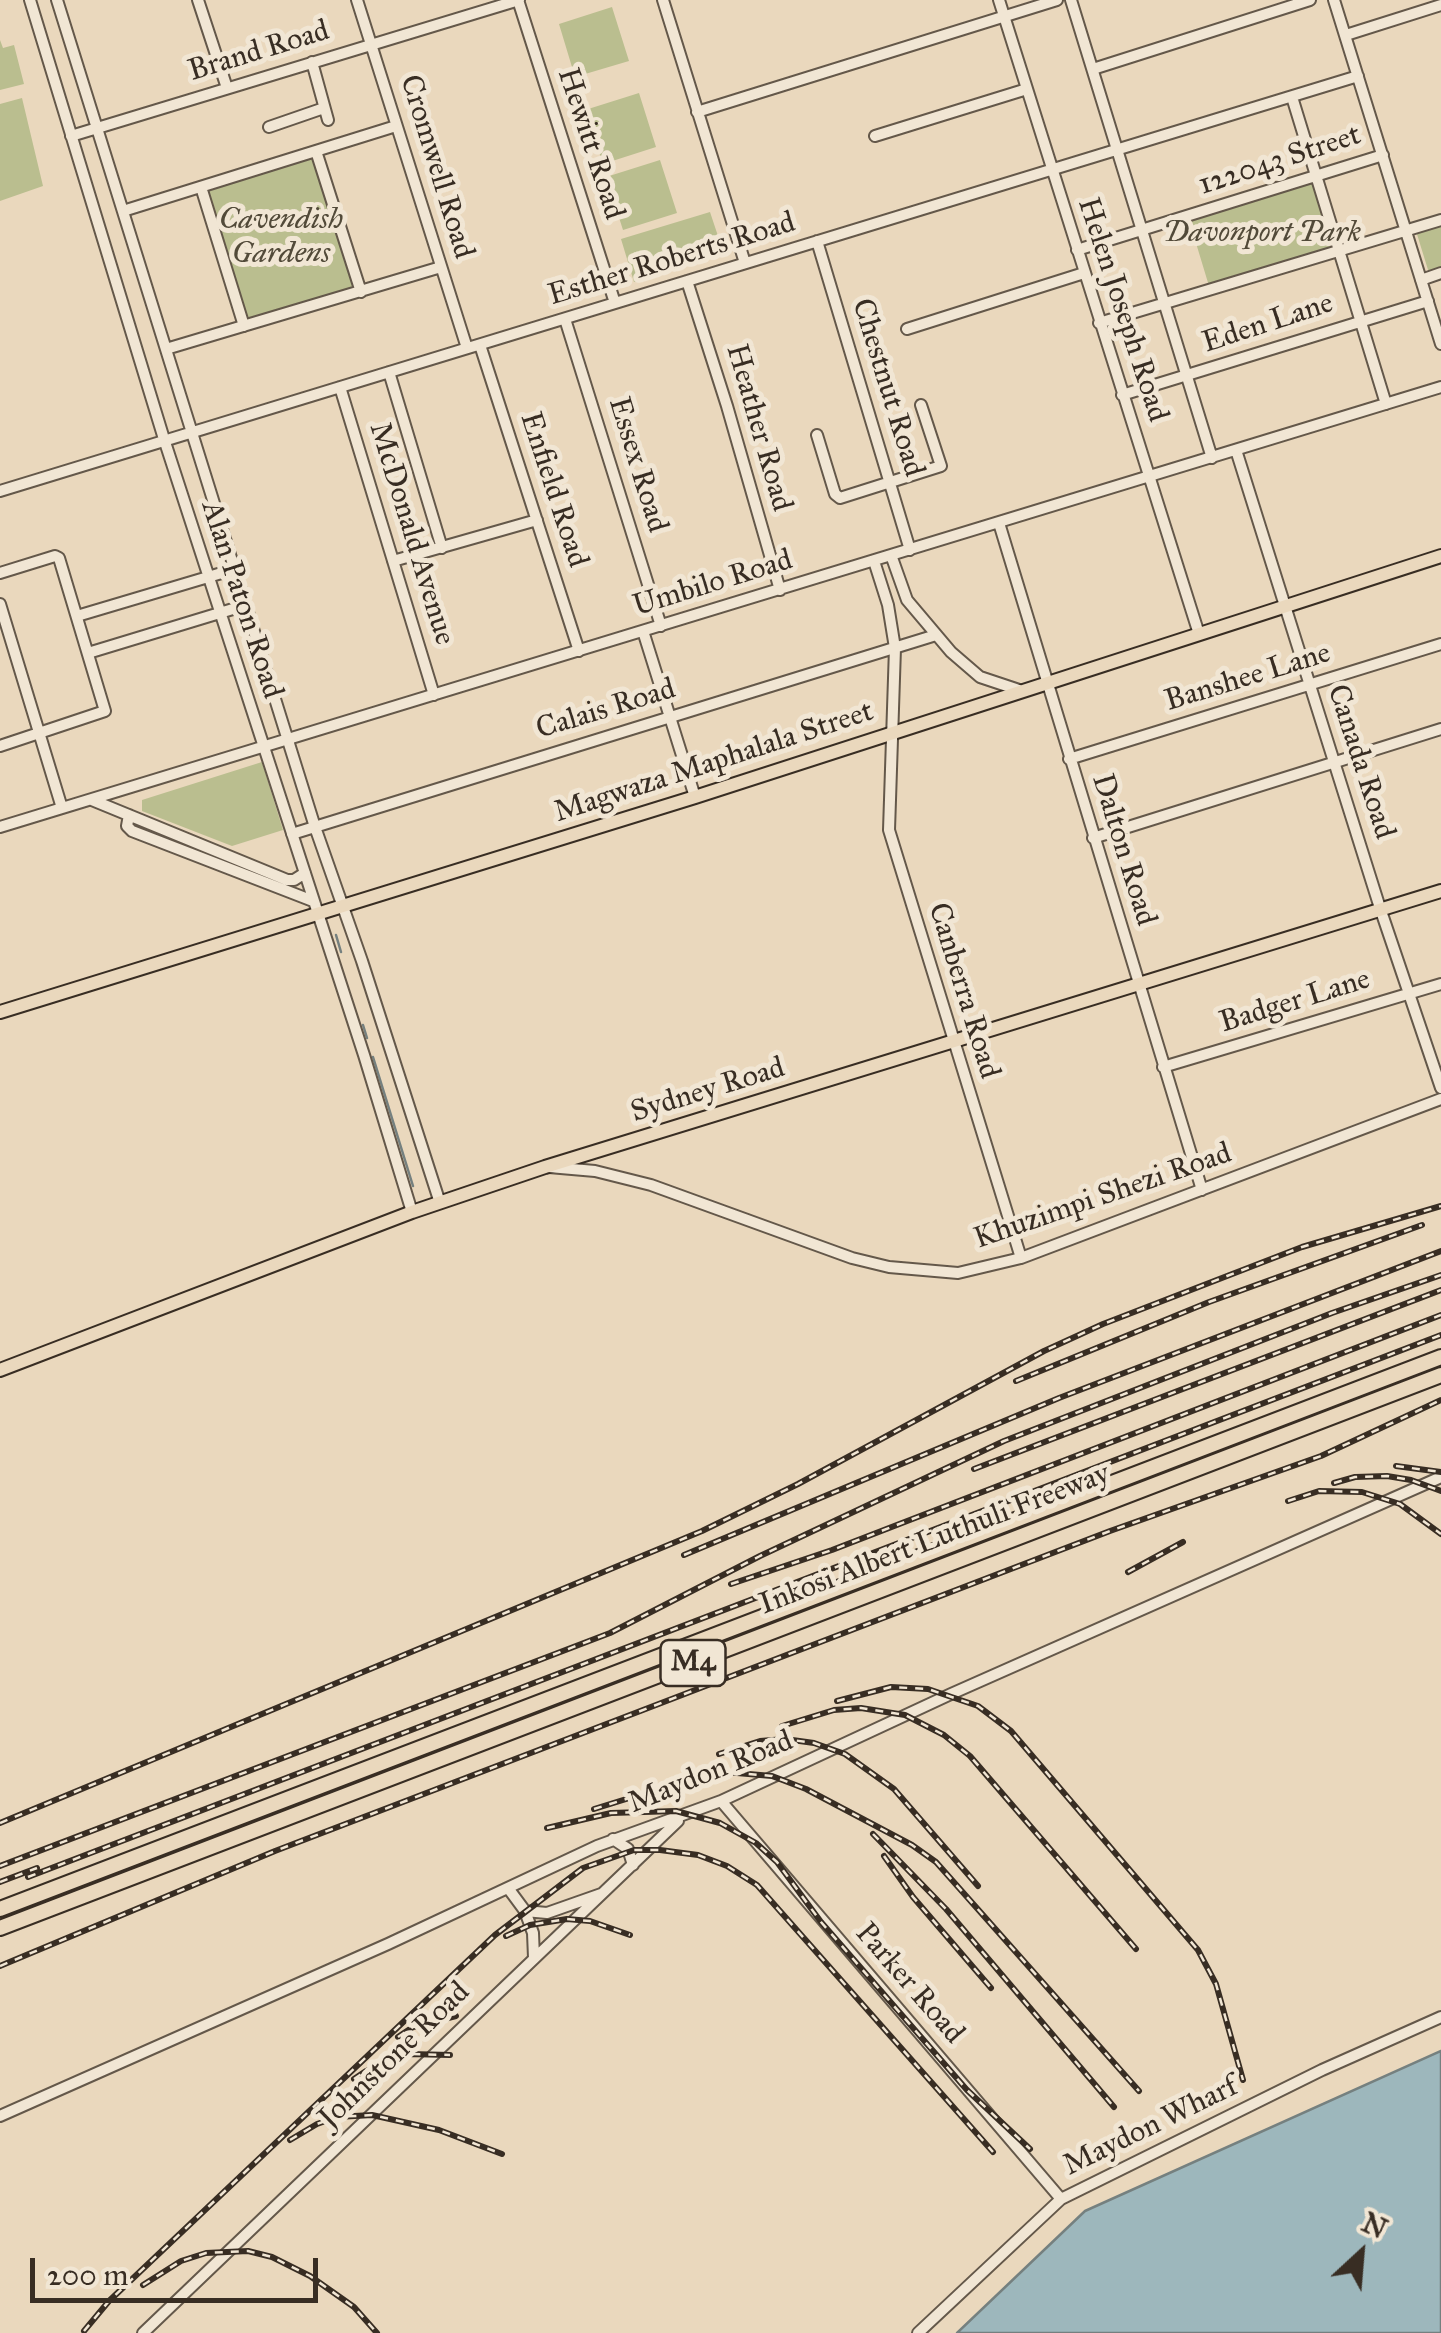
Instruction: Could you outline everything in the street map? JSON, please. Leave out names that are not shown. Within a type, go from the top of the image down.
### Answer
[{"type":"highway","name":"Inkosi Albert Luthuli Freeway","points":[[0,1909],[1441,1357]]},
{"type":"highway","name":"Inkosi Albert Luthuli Freeway","points":[[0,1928],[1441,1375]]},
{"type":"main road","name":"Magwaza Maphalala Street","points":[[0,1012],[315,908],[343,906],[695,797],[1441,556]]},
{"type":"main road","name":"Sydney Road","points":[[0,1370],[412,1212],[545,1167],[1441,891]]},
{"type":"street","name":"Alan Paton Road","points":[[30,0],[164,439],[412,1212]]},
{"type":"street","name":"Alan Paton Road","points":[[58,0],[314,827],[440,1203]]},
{"type":"street","points":[[198,0],[227,88]]},
{"type":"street","name":"Cromwell Road","points":[[357,0],[467,348]]},
{"type":"street","name":"Brand Road","points":[[72,136],[518,0]]},
{"type":"street","name":"Hewitt Road","points":[[518,0],[615,303]]},
{"type":"street","points":[[663,0],[746,263]]},
{"type":"street","name":"Helen Joseph Road","points":[[1000,0],[1199,634]]},
{"type":"street","points":[[697,112],[1058,0]]},
{"type":"street","points":[[1070,0],[1212,458]]},
{"type":"street","points":[[1093,69],[1310,0]]},
{"type":"street","points":[[1334,0],[1441,344]]},
{"type":"street","points":[[1346,36],[1424,5],[1441,5]]},
{"type":"street","points":[[269,127],[326,114],[312,62]]},
{"type":"street","name":"Esther Roberts Road","points":[[0,490],[1358,76]]},
{"type":"street","points":[[876,136],[1027,89]]},
{"type":"street","points":[[1292,98],[1386,404]]},
{"type":"street","points":[[123,211],[396,126]]},
{"type":"street","points":[[316,151],[361,292]]},
{"type":"street","name":"122043 Street","points":[[1076,250],[1384,155]]},
{"type":"street","points":[[201,187],[244,326]]},
{"type":"street","points":[[1099,323],[1441,220]]},
{"type":"street","name":"Chestnut Road","points":[[816,241],[910,550]]},
{"type":"street","points":[[166,349],[441,266]]},
{"type":"street","points":[[907,330],[1084,273]]},
{"type":"street","points":[[1421,280],[1441,274]]},
{"type":"street","name":"Heather Road","points":[[687,281],[780,590]]},
{"type":"street","name":"Eden Lane","points":[[1122,395],[1428,301]]},
{"type":"street","name":"Essex Road","points":[[565,319],[660,626]]},
{"type":"street","name":"Enfield Road","points":[[480,345],[579,651]]},
{"type":"street","points":[[389,372],[442,548]]},
{"type":"street","name":"Umbilo Road","points":[[0,827],[1441,386]]},
{"type":"street","name":"McDonald Avenue","points":[[340,387],[434,695]]},
{"type":"street","points":[[817,435],[837,498],[890,483],[940,466],[922,405]]},
{"type":"street","name":"Canada Road","points":[[1236,450],[1380,908],[1441,1088]]},
{"type":"street","points":[[394,561],[536,520]]},
{"type":"street","name":"Dalton Road","points":[[999,523],[1202,1190]]},
{"type":"street","points":[[891,555],[907,600],[936,635],[980,677],[1019,690]]},
{"type":"street","points":[[0,573],[58,557],[105,712],[0,746]]},
{"type":"street","name":"Canberra Road","points":[[874,561],[888,605],[895,648],[889,830],[1021,1258]]},
{"type":"street","points":[[77,616],[235,569]]},
{"type":"street","points":[[0,604],[62,808]]},
{"type":"street","points":[[88,653],[246,606]]},
{"type":"street","points":[[643,631],[695,797]]},
{"type":"street","name":"Calais Road","points":[[292,834],[936,635]]},
{"type":"street","name":"Banshee Lane","points":[[1069,759],[1441,644]]},
{"type":"street","points":[[1093,838],[1441,729]]},
{"type":"street","points":[[91,800],[129,815],[130,830],[287,880],[305,873]]},
{"type":"street","points":[[218,857],[315,908]]},
{"type":"street","name":"Badger Lane","points":[[1164,1067],[1441,984]]},
{"type":"street","points":[[364,1055],[388,1048]]},
{"type":"street","name":"Khuzimpi Shezi Road","points":[[545,1167],[595,1171],[651,1185],[889,1268],[958,1272],[1021,1258],[1441,1099]]},
{"type":"street","name":"Maydon Road","points":[[0,2116],[613,1838],[721,1801],[950,1694],[1441,1476]]},
{"type":"street","name":"Parker Road","points":[[721,1801],[1061,2199]]},
{"type":"street","name":"Johnstone Road","points":[[143,2333],[682,1816]]},
{"type":"street","points":[[613,1838],[628,1849],[634,1865]]},
{"type":"street","points":[[508,1888],[525,1911],[533,1933],[534,1958]]},
{"type":"street","points":[[525,1911],[547,1913],[606,1892]]},
{"type":"street","name":"Maydon Wharf","points":[[918,2333],[1061,2199],[1322,2070],[1441,2017]]},
{"type":"green space","points":[[612,7],[629,61],[575,77],[559,24]]},
{"type":"green space","points":[[0,40],[3,48],[14,45],[24,84],[0,90]]},
{"type":"green space","points":[[639,93],[656,147],[603,164],[585,110]]},
{"type":"green space","points":[[22,98],[43,186],[0,201],[0,104]]},
{"type":"green space","name":"Cavendish Gardens","points":[[313,155],[356,288],[248,322],[205,189]]},
{"type":"green space","points":[[660,160],[677,213],[623,230],[606,177]]},
{"type":"green space","name":"Davonport Park","points":[[1315,182],[1336,247],[1209,286],[1189,220]]},
{"type":"green space","points":[[710,212],[724,254],[634,282],[621,239]]},
{"type":"green space","points":[[1441,223],[1441,269],[1429,273],[1416,231]]},
{"type":"green space","points":[[262,762],[283,830],[232,846],[142,811],[142,800]]},
{"type":"water","points":[[1441,2051],[1441,2333],[957,2333],[1085,2211]]},
{"type":"waterway","points":[[336,935],[341,952]]},
{"type":"waterway","points":[[363,1025],[367,1038]]},
{"type":"waterway","points":[[373,1057],[413,1186]]},
{"type":"railway","points":[[0,1823],[702,1531],[798,1484],[1044,1351],[1103,1324],[1302,1247],[1441,1206]]},
{"type":"railway","points":[[1016,1381],[1209,1302],[1422,1225]]},
{"type":"railway","points":[[684,1555],[1059,1398],[1441,1251]]},
{"type":"railway","points":[[0,1866],[610,1633],[760,1556],[1004,1441],[1332,1313],[1441,1275]]},
{"type":"railway","points":[[974,1469],[1441,1290]]},
{"type":"railway","points":[[731,1584],[832,1550],[1441,1315]]},
{"type":"railway","points":[[28,1877],[1441,1335]]},
{"type":"railway","points":[[0,1966],[275,1851],[1110,1531],[1321,1456],[1441,1400]]},
{"type":"railway","points":[[1396,1466],[1441,1472]]},
{"type":"railway","points":[[1334,1483],[1355,1477],[1387,1476],[1441,1491]]},
{"type":"railway","points":[[1288,1501],[1319,1491],[1362,1492],[1400,1504],[1441,1534]]},
{"type":"railway","points":[[1128,1572],[1183,1542]]},
{"type":"railway","points":[[837,1701],[891,1687],[928,1689],[978,1706],[1011,1731],[1198,1950],[1216,1984],[1243,2080]]},
{"type":"railway","points":[[782,1726],[834,1710],[861,1708],[905,1715],[944,1735],[970,1756],[1136,1949]]},
{"type":"railway","points":[[719,1754],[760,1741],[785,1739],[814,1743],[845,1754],[894,1789],[978,1886]]},
{"type":"railway","points":[[594,1809],[725,1772],[772,1776],[806,1789],[912,1845],[936,1862],[1139,2091]]},
{"type":"railway","points":[[547,1828],[611,1813],[676,1811],[720,1823],[756,1843],[777,1862],[821,1922],[967,2090],[1030,2149]]},
{"type":"railway","points":[[873,1834],[946,1909],[1114,2107]]},
{"type":"railway","points":[[84,2331],[109,2301],[495,1935],[583,1868],[634,1850],[698,1855],[727,1866],[757,1885],[993,2152]]},
{"type":"railway","points":[[884,1856],[913,1897],[991,1988]]},
{"type":"railway","points":[[0,1882],[37,1868]]},
{"type":"railway","points":[[506,1936],[530,1925],[567,1919],[590,1921],[630,1935]]},
{"type":"railway","points":[[398,2037],[413,2027],[456,2016]]},
{"type":"railway","points":[[354,2079],[409,2054],[450,2055]]},
{"type":"railway","points":[[290,2140],[337,2117],[372,2115],[439,2130],[502,2154]]},
{"type":"railway","points":[[143,2285],[181,2261],[206,2253],[248,2251],[272,2257],[310,2276],[354,2307],[377,2333]]}]
